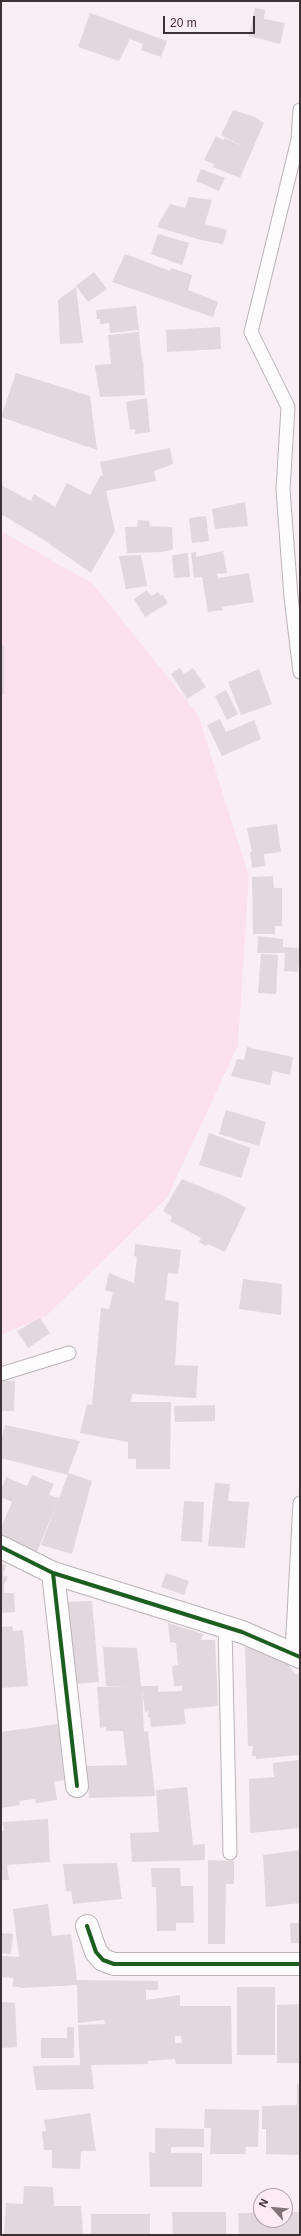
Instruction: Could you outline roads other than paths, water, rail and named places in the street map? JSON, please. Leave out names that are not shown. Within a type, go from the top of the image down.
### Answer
[{"type":"street","points":[[1,1547],[53,1573],[225,1627],[296,1654]]},
{"type":"street","points":[[53,1573],[77,1786]]},
{"type":"street","points":[[87,1926],[96,1952],[103,1960],[114,1964],[300,1964]]},
{"type":"lane","points":[[300,110],[298,140],[251,332],[288,407],[283,490],[291,597],[300,672]]},
{"type":"lane","points":[[1,1374],[68,1353]]},
{"type":"lane","points":[[296,1654],[300,1503]]},
{"type":"lane","points":[[225,1627],[230,1853]]}]
